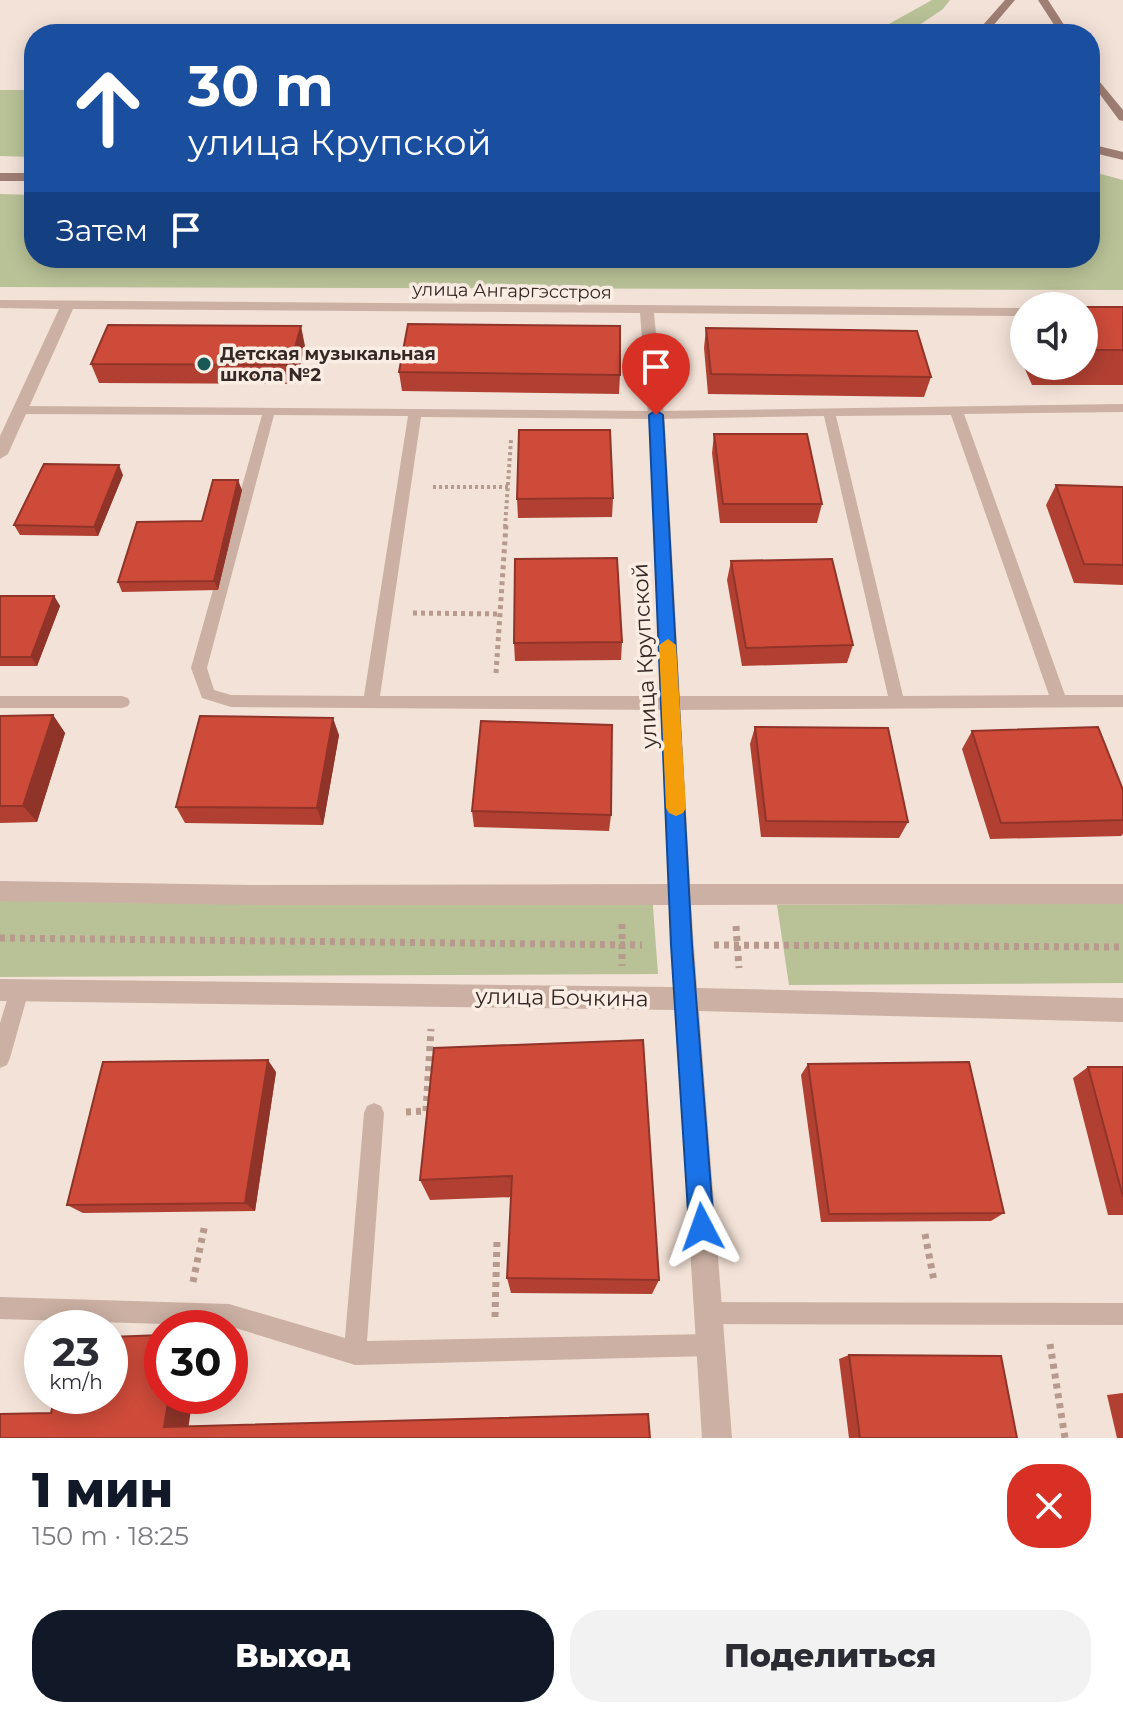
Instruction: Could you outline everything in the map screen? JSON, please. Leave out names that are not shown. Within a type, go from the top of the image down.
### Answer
[{"type":"main road","points":[[989,24],[1010,0]]},
{"type":"main road","points":[[1043,0],[1059,24]]},
{"type":"main road","points":[[1100,97],[1103,104],[1123,118]]},
{"type":"main road","points":[[1100,150],[1123,156]]},
{"type":"main road","points":[[0,177],[24,177]]},
{"type":"street","name":"улица Ангаргэсстроя","points":[[0,304],[1010,312]]},
{"type":"street","points":[[0,454],[68,305]]},
{"type":"street","name":"улица Крупской","points":[[647,310],[656,415],[685,999],[717,1438]]},
{"type":"street","points":[[0,891],[252,895],[1123,894]]},
{"type":"street","name":"улица Бочкина","points":[[10,990],[685,999],[1123,1010]]},
{"type":"lane","points":[[20,410],[656,415],[1123,408]]},
{"type":"lane","points":[[956,410],[1059,701]]},
{"type":"lane","points":[[269,411],[199,668],[208,694],[231,701],[670,704],[1123,701]]},
{"type":"lane","points":[[829,412],[897,702]]},
{"type":"lane","points":[[371,702],[415,413]]},
{"type":"lane","points":[[0,702],[122,702]]},
{"type":"lane","points":[[0,1058],[10,990]]},
{"type":"lane","points":[[355,1353],[374,1113]]},
{"type":"lane","points":[[0,1308],[144,1313]]},
{"type":"lane","points":[[708,1313],[1123,1314]]},
{"type":"lane","points":[[248,1321],[355,1353],[710,1345]]},
{"type":"path","points":[[494,702],[512,413]]},
{"type":"path","points":[[404,487],[508,487]]},
{"type":"path","points":[[385,613],[500,614]]},
{"type":"path","points":[[622,919],[623,976]]},
{"type":"path","points":[[736,921],[740,972]]},
{"type":"path","points":[[0,938],[642,945]]},
{"type":"path","points":[[709,945],[1123,947]]},
{"type":"path","points":[[426,1111],[431,1028]]},
{"type":"path","points":[[188,1310],[205,1224]]},
{"type":"path","points":[[925,1234],[941,1313]]},
{"type":"path","points":[[494,1350],[497,1240]]},
{"type":"path","points":[[1044,1314],[1065,1438]]},
{"type":"green space","points":[[932,0],[950,0],[943,9],[921,24],[889,24]]},
{"type":"green space","points":[[0,90],[24,90],[24,157],[0,156]]},
{"type":"green space","points":[[1100,174],[1123,180],[1123,290],[0,287],[0,194],[24,195],[24,268],[1100,268]]},
{"type":"green space","points":[[652,893],[658,974],[0,977],[0,897]]},
{"type":"green space","points":[[1123,903],[1123,983],[789,985],[777,905]]},
{"type":"building","points":[[1098,307],[1123,307],[1123,350],[1098,350]]},
{"type":"building","points":[[408,324],[620,326],[620,375],[399,372]]},
{"type":"building","points":[[108,325],[301,326],[290,365],[91,364]]},
{"type":"building","points":[[706,328],[917,331],[931,377],[711,374]]},
{"type":"building","points":[[519,430],[610,430],[613,498],[517,499]]},
{"type":"building","points":[[714,434],[807,434],[822,504],[723,504]]},
{"type":"building","points":[[44,464],[119,465],[94,527],[14,525]]},
{"type":"building","points":[[213,480],[238,480],[214,581],[118,582],[137,522],[202,521]]},
{"type":"building","points":[[1056,485],[1123,487],[1123,565],[1084,564]]},
{"type":"building","points":[[617,558],[622,642],[514,643],[515,559]]},
{"type":"building","points":[[832,559],[853,645],[746,648],[731,561]]},
{"type":"building","points":[[0,596],[54,596],[31,657],[0,657]]},
{"type":"building","points":[[53,715],[23,806],[0,806],[0,716]]},
{"type":"building","points":[[200,716],[333,718],[317,808],[176,807]]},
{"type":"building","points":[[481,721],[612,725],[611,815],[472,811]]},
{"type":"building","points":[[755,727],[888,728],[908,822],[766,821]]},
{"type":"building","points":[[1098,727],[1123,790],[1123,820],[1001,823],[972,731]]},
{"type":"building","points":[[643,1040],[659,1280],[507,1278],[512,1176],[420,1180],[434,1048]]},
{"type":"building","points":[[268,1060],[245,1203],[67,1205],[103,1062]]},
{"type":"building","points":[[969,1062],[1004,1213],[829,1214],[808,1064]]},
{"type":"building","points":[[1088,1067],[1123,1067],[1123,1197]]},
{"type":"building","points":[[128,1336],[144,1336],[144,1414],[166,1414],[164,1427],[648,1414],[650,1438],[0,1438],[0,1414],[128,1414]]},
{"type":"building","points":[[849,1355],[1001,1356],[1017,1438],[860,1438]]},
{"type":"slow traffic","points":[[668,645],[676,808]]},
{"type":"place","name":"Детская музыкальная школа №2","points":[[204,364]]},
{"type":"route","points":[[656,415],[682,945],[702,1227]]}]
